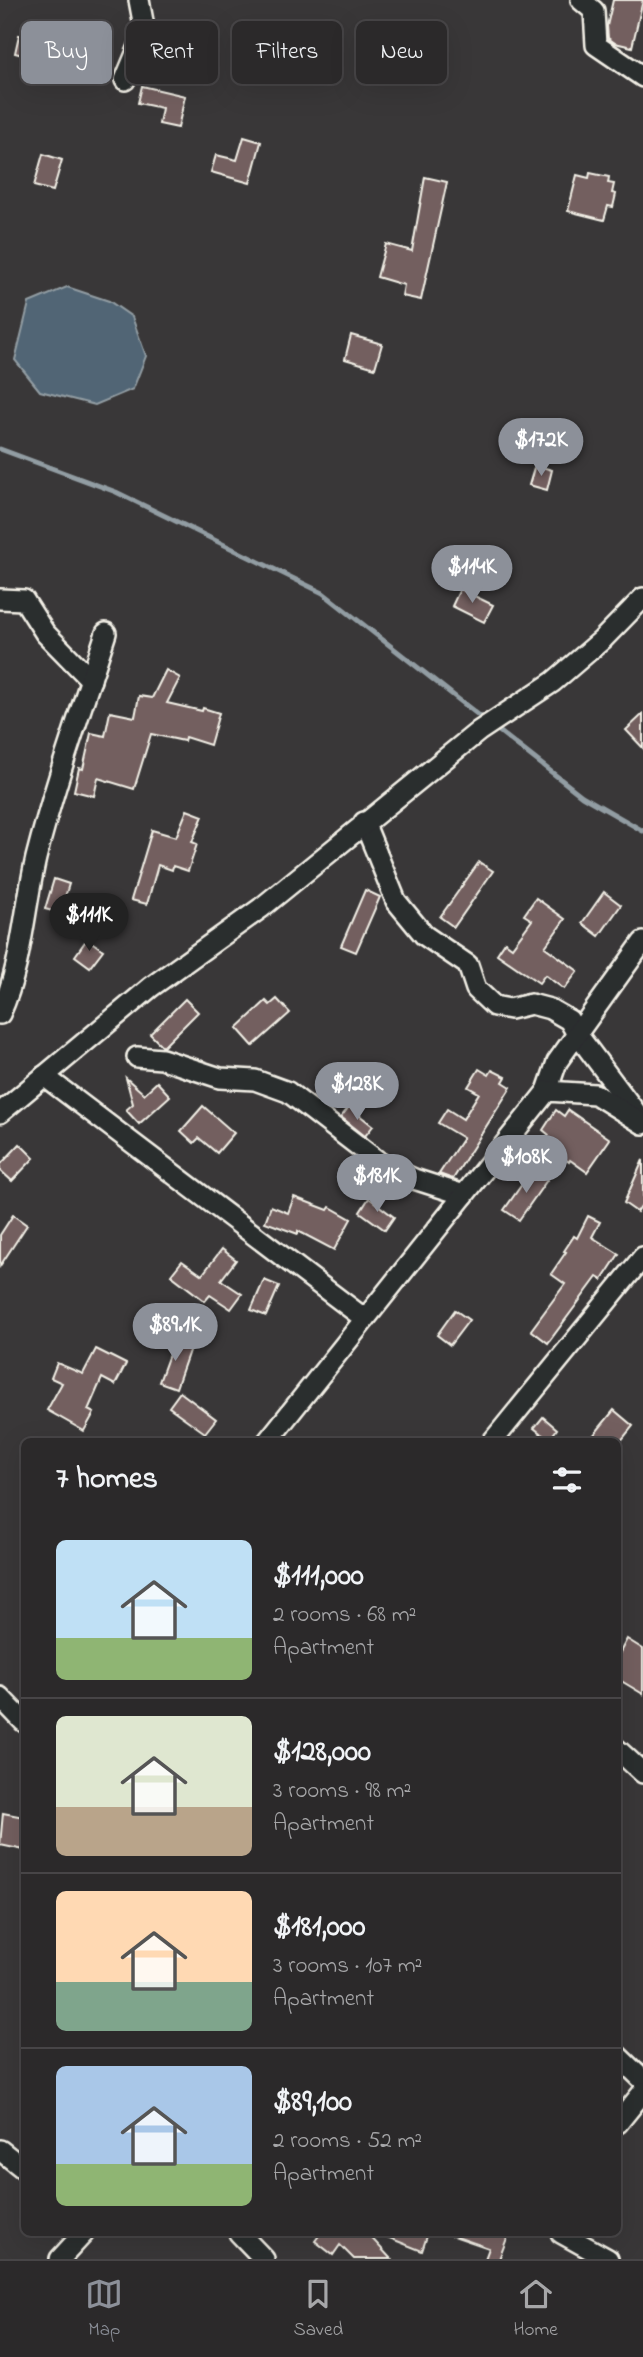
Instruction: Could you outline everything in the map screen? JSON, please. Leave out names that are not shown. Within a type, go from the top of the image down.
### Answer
[{"type":"street","points":[[125,80],[145,32],[139,0]]},
{"type":"street","points":[[580,0],[594,12],[596,44],[643,77]]},
{"type":"street","points":[[0,598],[24,600],[45,632],[91,680]]},
{"type":"street","points":[[0,1114],[151,987],[261,908],[363,822],[479,731],[553,682],[602,640],[643,598]]},
{"type":"street","points":[[0,1014],[11,990],[36,860],[49,811],[106,633]]},
{"type":"street","points":[[363,822],[396,901],[424,935],[468,965],[476,989],[494,1006],[510,1009],[531,1004],[550,1009],[569,1020],[643,1123]]},
{"type":"street","points":[[270,1438],[547,1091],[557,1062],[643,942]]},
{"type":"street","points":[[137,1057],[162,1059],[220,1078],[255,1080],[288,1092],[383,1165],[414,1179],[464,1195]]},
{"type":"street","points":[[44,1076],[365,1319]]},
{"type":"street","points":[[547,1091],[595,1094],[643,1123]]},
{"type":"street","points":[[495,1438],[643,1257]]},
{"type":"street","points":[[0,1697],[21,1718]]},
{"type":"street","points":[[621,1753],[643,1773]]},
{"type":"street","points":[[621,2059],[643,2080]]},
{"type":"street","points":[[621,2119],[643,2092]]},
{"type":"street","points":[[0,2150],[21,2167]]},
{"type":"street","points":[[60,2259],[81,2236]]},
{"type":"street","points":[[242,2236],[264,2259]]},
{"type":"street","points":[[566,2236],[608,2259]]},
{"type":"water","points":[[67,287],[109,301],[132,317],[146,356],[133,389],[95,405],[40,391],[15,360],[29,303]]},
{"type":"building","points":[[613,0],[643,0],[632,47],[615,43],[608,38],[607,26]]},
{"type":"building","points":[[19,35],[21,36],[21,55],[15,53]]},
{"type":"building","points":[[142,86],[185,96],[178,128],[159,124],[162,108],[138,103]]},
{"type":"building","points":[[244,137],[261,142],[250,183],[211,172],[216,155],[237,160]]},
{"type":"building","points":[[43,154],[62,160],[53,191],[34,186]]},
{"type":"building","points":[[590,173],[609,177],[608,183],[614,184],[612,193],[616,194],[613,207],[608,206],[604,220],[568,211],[577,175],[589,178]]},
{"type":"building","points":[[425,177],[447,182],[421,300],[402,296],[404,285],[377,277],[386,244],[412,251]]},
{"type":"building","points":[[351,335],[382,344],[375,368],[345,359]]},
{"type":"building","points":[[535,465],[552,470],[547,490],[529,485]]},
{"type":"building","points":[[460,589],[493,605],[484,622],[452,606]]},
{"type":"building","points":[[166,670],[180,678],[167,703],[219,713],[210,745],[185,737],[184,741],[151,734],[134,789],[98,778],[94,796],[74,791],[79,768],[83,769],[91,733],[105,736],[110,712],[135,717],[139,696],[152,698]]},
{"type":"building","points":[[643,714],[643,748],[626,730]]},
{"type":"building","points":[[187,810],[203,816],[192,842],[197,844],[188,871],[173,866],[172,870],[158,865],[147,904],[131,900],[152,830],[176,837]]},
{"type":"building","points":[[479,862],[493,871],[454,927],[440,917]]},
{"type":"building","points":[[54,879],[69,884],[60,913],[45,909]]},
{"type":"building","points":[[365,890],[380,897],[356,952],[341,946]]},
{"type":"building","points":[[604,892],[621,905],[599,936],[582,923]]},
{"type":"building","points":[[536,898],[565,919],[545,947],[578,971],[564,989],[545,975],[539,983],[497,954],[505,942],[512,947],[532,920],[524,915]]},
{"type":"building","points":[[87,939],[103,950],[90,967],[75,956]]},
{"type":"building","points":[[185,999],[198,1012],[163,1047],[150,1034]]},
{"type":"building","points":[[277,999],[290,1013],[253,1046],[237,1028],[266,1001],[270,1005]]},
{"type":"building","points":[[479,1069],[489,1075],[492,1070],[506,1077],[503,1082],[511,1087],[453,1179],[439,1174],[463,1138],[438,1123],[447,1109],[463,1119],[479,1093],[468,1087]]},
{"type":"building","points":[[126,1078],[144,1094],[157,1082],[170,1096],[139,1124],[126,1110],[133,1104]]},
{"type":"building","points":[[203,1106],[234,1133],[217,1153],[199,1138],[194,1143],[181,1131]]},
{"type":"building","points":[[349,1107],[373,1126],[365,1136],[341,1117]]},
{"type":"building","points":[[556,1110],[564,1116],[568,1110],[610,1139],[587,1172],[543,1144],[549,1135],[543,1130]]},
{"type":"building","points":[[20,1144],[34,1158],[12,1181],[0,1170],[0,1165]]},
{"type":"building","points":[[643,1160],[643,1203],[637,1212],[624,1203]]},
{"type":"building","points":[[532,1170],[547,1180],[519,1220],[504,1210]]},
{"type":"building","points":[[294,1197],[328,1210],[330,1207],[351,1219],[334,1250],[298,1231],[298,1234],[265,1222],[271,1206],[288,1213]]},
{"type":"building","points":[[369,1198],[394,1217],[385,1230],[360,1212]]},
{"type":"building","points":[[13,1215],[27,1225],[0,1266],[0,1235]]},
{"type":"building","points":[[588,1216],[600,1222],[592,1237],[619,1254],[602,1280],[597,1277],[548,1343],[531,1330],[565,1284],[551,1274],[574,1236],[577,1238]]},
{"type":"building","points":[[222,1249],[236,1260],[221,1280],[242,1294],[231,1309],[210,1295],[205,1301],[171,1275],[182,1261],[202,1275]]},
{"type":"building","points":[[264,1280],[279,1286],[266,1316],[251,1310]]},
{"type":"building","points":[[455,1310],[469,1320],[450,1345],[437,1335]]},
{"type":"building","points":[[175,1338],[191,1345],[176,1388],[159,1382]]},
{"type":"building","points":[[96,1349],[126,1364],[115,1385],[102,1378],[88,1410],[94,1413],[84,1431],[47,1410],[62,1383],[51,1378],[57,1363],[83,1374]]},
{"type":"building","points":[[180,1392],[216,1419],[205,1433],[169,1407]]},
{"type":"building","points":[[614,1410],[633,1426],[621,1441],[621,1438],[591,1438]]},
{"type":"building","points":[[543,1417],[557,1429],[550,1438],[546,1438],[534,1428]]},
{"type":"building","points":[[627,1639],[643,1649],[643,1694],[621,1681],[621,1650]]},
{"type":"building","points":[[3,1813],[21,1816],[21,1849],[0,1845]]},
{"type":"building","points":[[319,2236],[370,2236],[391,2259],[354,2259],[340,2245],[333,2255],[315,2241]]},
{"type":"building","points":[[384,2236],[427,2236],[422,2251]]},
{"type":"building","points":[[454,2236],[508,2236],[499,2259],[485,2259],[489,2248]]},
{"type":"waterway","points":[[0,449],[116,492],[323,593],[486,721]]},
{"type":"waterway","points":[[494,727],[582,796],[643,831]]}]
